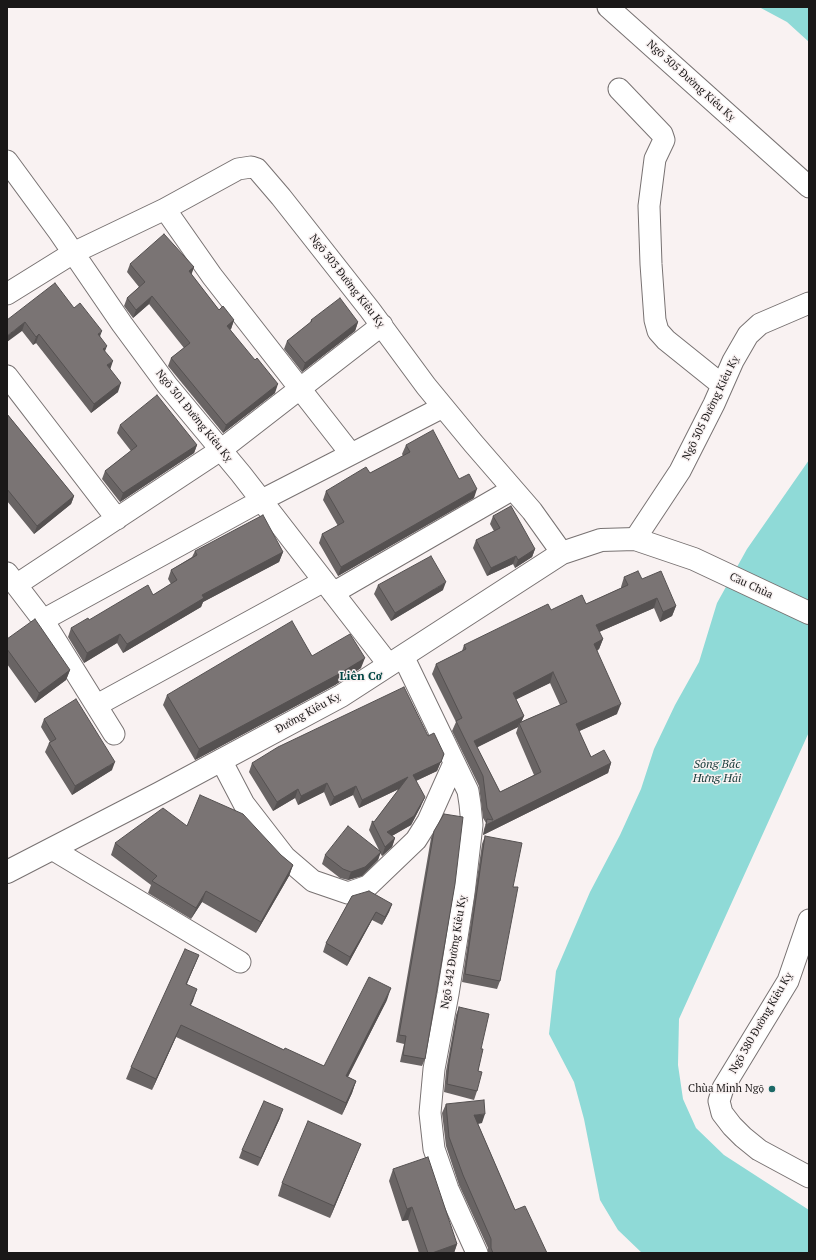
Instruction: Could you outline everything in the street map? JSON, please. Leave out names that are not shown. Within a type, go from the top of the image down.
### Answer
[{"type":"main road","name":"Đường Kiêu Kỵ","points":[[7,872],[341,696],[562,553],[601,540],[635,539],[694,559]]},
{"type":"main road","name":"Cầu Chùa","points":[[694,559],[809,614]]},
{"type":"street","name":"Ngõ 305 Đường Kiêu Kỵ","points":[[608,7],[809,187]]},
{"type":"street","points":[[620,89],[662,134],[664,140],[655,160],[649,206],[655,320],[658,331],[666,340],[722,385]]},
{"type":"street","name":"Ngõ 301 Đường Kiêu Kỵ","points":[[7,161],[122,324],[167,384],[222,449],[329,587],[396,660]]},
{"type":"street","name":"Ngõ 303 Đường Kiêu Kỵ","points":[[7,294],[73,253],[165,209],[224,168],[257,169],[262,173],[382,325],[443,407],[536,516],[562,553]]},
{"type":"street","points":[[165,209],[212,276],[351,454]]},
{"type":"street","name":"Ngõ 305 Đường Kiêu Kỵ","points":[[635,539],[680,471],[733,361],[748,336],[760,324],[809,303]]},
{"type":"street","points":[[114,734],[43,620],[12,579],[116,519],[222,449],[382,325]]},
{"type":"street","points":[[7,376],[116,519]]},
{"type":"street","points":[[43,620],[262,500],[443,407]]},
{"type":"street","points":[[97,705],[329,587],[513,489]]},
{"type":"street","name":"Ngõ 342 Đường Kiêu Kỵ","points":[[396,660],[454,763],[468,791],[472,825],[458,932],[434,1069],[430,1113],[434,1149],[445,1183],[477,1253]]},
{"type":"street","points":[[221,760],[244,804],[286,857],[314,881],[348,894],[368,886],[416,840],[428,821],[454,763]]},
{"type":"street","points":[[52,849],[240,962]]},
{"type":"street","name":"Ngõ 380 Đường Kiêu Kỵ","points":[[809,920],[788,981],[723,1088],[719,1101],[722,1113],[743,1137],[759,1150],[809,1177]]},
{"type":"water","points":[[759,7],[809,7],[809,42],[787,22]]},
{"type":"water","name":"Sông Bắc Hưng Hải","points":[[809,460],[809,732],[679,1019],[678,1065],[683,1099],[696,1128],[724,1155],[809,1210],[809,1253],[642,1253],[618,1230],[600,1200],[584,1119],[574,1082],[549,1034],[556,971],[590,892],[620,835],[641,789],[654,749],[675,705],[699,662],[717,603],[747,549]]},
{"type":"building","points":[[164,234],[194,267],[189,271],[219,310],[223,306],[234,320],[227,326],[255,360],[257,358],[278,384],[226,425],[171,358],[190,343],[152,296],[136,310],[127,298],[145,282],[130,264]]},
{"type":"building","points":[[55,283],[74,308],[80,303],[102,331],[98,334],[107,346],[103,349],[113,361],[107,365],[121,383],[94,404],[39,334],[36,337],[25,322],[7,336],[7,320]]},
{"type":"building","points":[[340,298],[358,322],[305,363],[287,341]]},
{"type":"building","points":[[157,395],[197,445],[123,493],[105,471],[137,446],[120,425]]},
{"type":"building","points":[[7,414],[74,496],[37,526],[7,489]]},
{"type":"building","points":[[433,430],[459,479],[469,474],[477,489],[341,567],[322,534],[344,522],[326,491],[366,467],[370,473],[410,452],[406,445]]},
{"type":"building","points":[[511,506],[535,549],[518,560],[516,556],[491,568],[476,540],[500,528],[493,516]]},
{"type":"building","points":[[263,515],[283,552],[202,595],[204,598],[127,644],[120,634],[87,653],[71,628],[88,618],[89,620],[148,585],[153,595],[177,580],[171,570],[197,555],[195,551]]},
{"type":"building","points":[[431,556],[446,582],[395,613],[378,585]]},
{"type":"building","points":[[638,571],[642,579],[661,571],[676,606],[663,612],[657,598],[596,625],[603,639],[594,644],[621,704],[576,724],[591,757],[604,750],[611,763],[486,825],[487,819],[493,820],[487,808],[483,776],[456,721],[462,718],[436,664],[466,649],[464,645],[548,604],[551,610],[582,595],[586,604],[628,585],[624,577]],"holes":[[[553,672],[567,702],[519,723],[541,772],[500,792],[474,741],[524,716],[513,693]]]},
{"type":"building","points":[[35,619],[70,670],[39,693],[7,649],[7,639]]},
{"type":"building","points":[[292,621],[312,656],[350,634],[365,658],[339,674],[199,749],[167,695]]},
{"type":"building","points":[[404,687],[428,736],[434,733],[444,754],[441,762],[413,775],[425,797],[414,816],[387,832],[395,838],[385,847],[372,821],[374,822],[408,777],[362,800],[356,786],[334,797],[327,783],[301,796],[298,789],[277,802],[252,763],[278,747]]},
{"type":"building","points":[[76,699],[115,762],[75,786],[49,743],[56,739],[44,719]]},
{"type":"building","points":[[200,795],[243,814],[281,855],[293,865],[261,922],[206,891],[196,908],[152,881],[157,876],[115,843],[163,808],[187,826]]},
{"type":"building","points":[[444,814],[463,817],[455,884],[425,1059],[403,1055],[406,1036],[399,1035],[434,831]]},
{"type":"building","points":[[348,826],[381,852],[365,867],[351,872],[343,869],[325,855]]},
{"type":"building","points":[[485,836],[522,843],[513,887],[518,887],[500,981],[465,974]]},
{"type":"building","points":[[369,891],[392,904],[385,917],[376,912],[350,957],[326,943],[352,896]]},
{"type":"building","points":[[185,949],[199,955],[186,984],[197,989],[190,1005],[284,1050],[285,1048],[324,1066],[369,977],[391,988],[346,1076],[356,1081],[346,1103],[181,1025],[156,1079],[131,1067]]},
{"type":"building","points":[[459,1007],[489,1014],[481,1049],[483,1049],[478,1071],[482,1072],[477,1091],[447,1084],[449,1063]]},
{"type":"building","points":[[484,1100],[485,1114],[474,1115],[515,1210],[525,1206],[547,1253],[493,1253],[491,1248],[491,1239],[463,1175],[449,1137],[446,1104]]},
{"type":"building","points":[[264,1101],[283,1109],[261,1158],[242,1150]]},
{"type":"building","points":[[308,1121],[361,1144],[334,1206],[282,1183]]},
{"type":"building","points":[[428,1157],[457,1244],[432,1253],[428,1253],[412,1207],[407,1209],[393,1169]]},
{"type":"place","name":"Chùa Minh Ngộ","points":[[772,1089]]},
{"type":"district","name":"Liên Cơ","points":[[361,677]]}]
